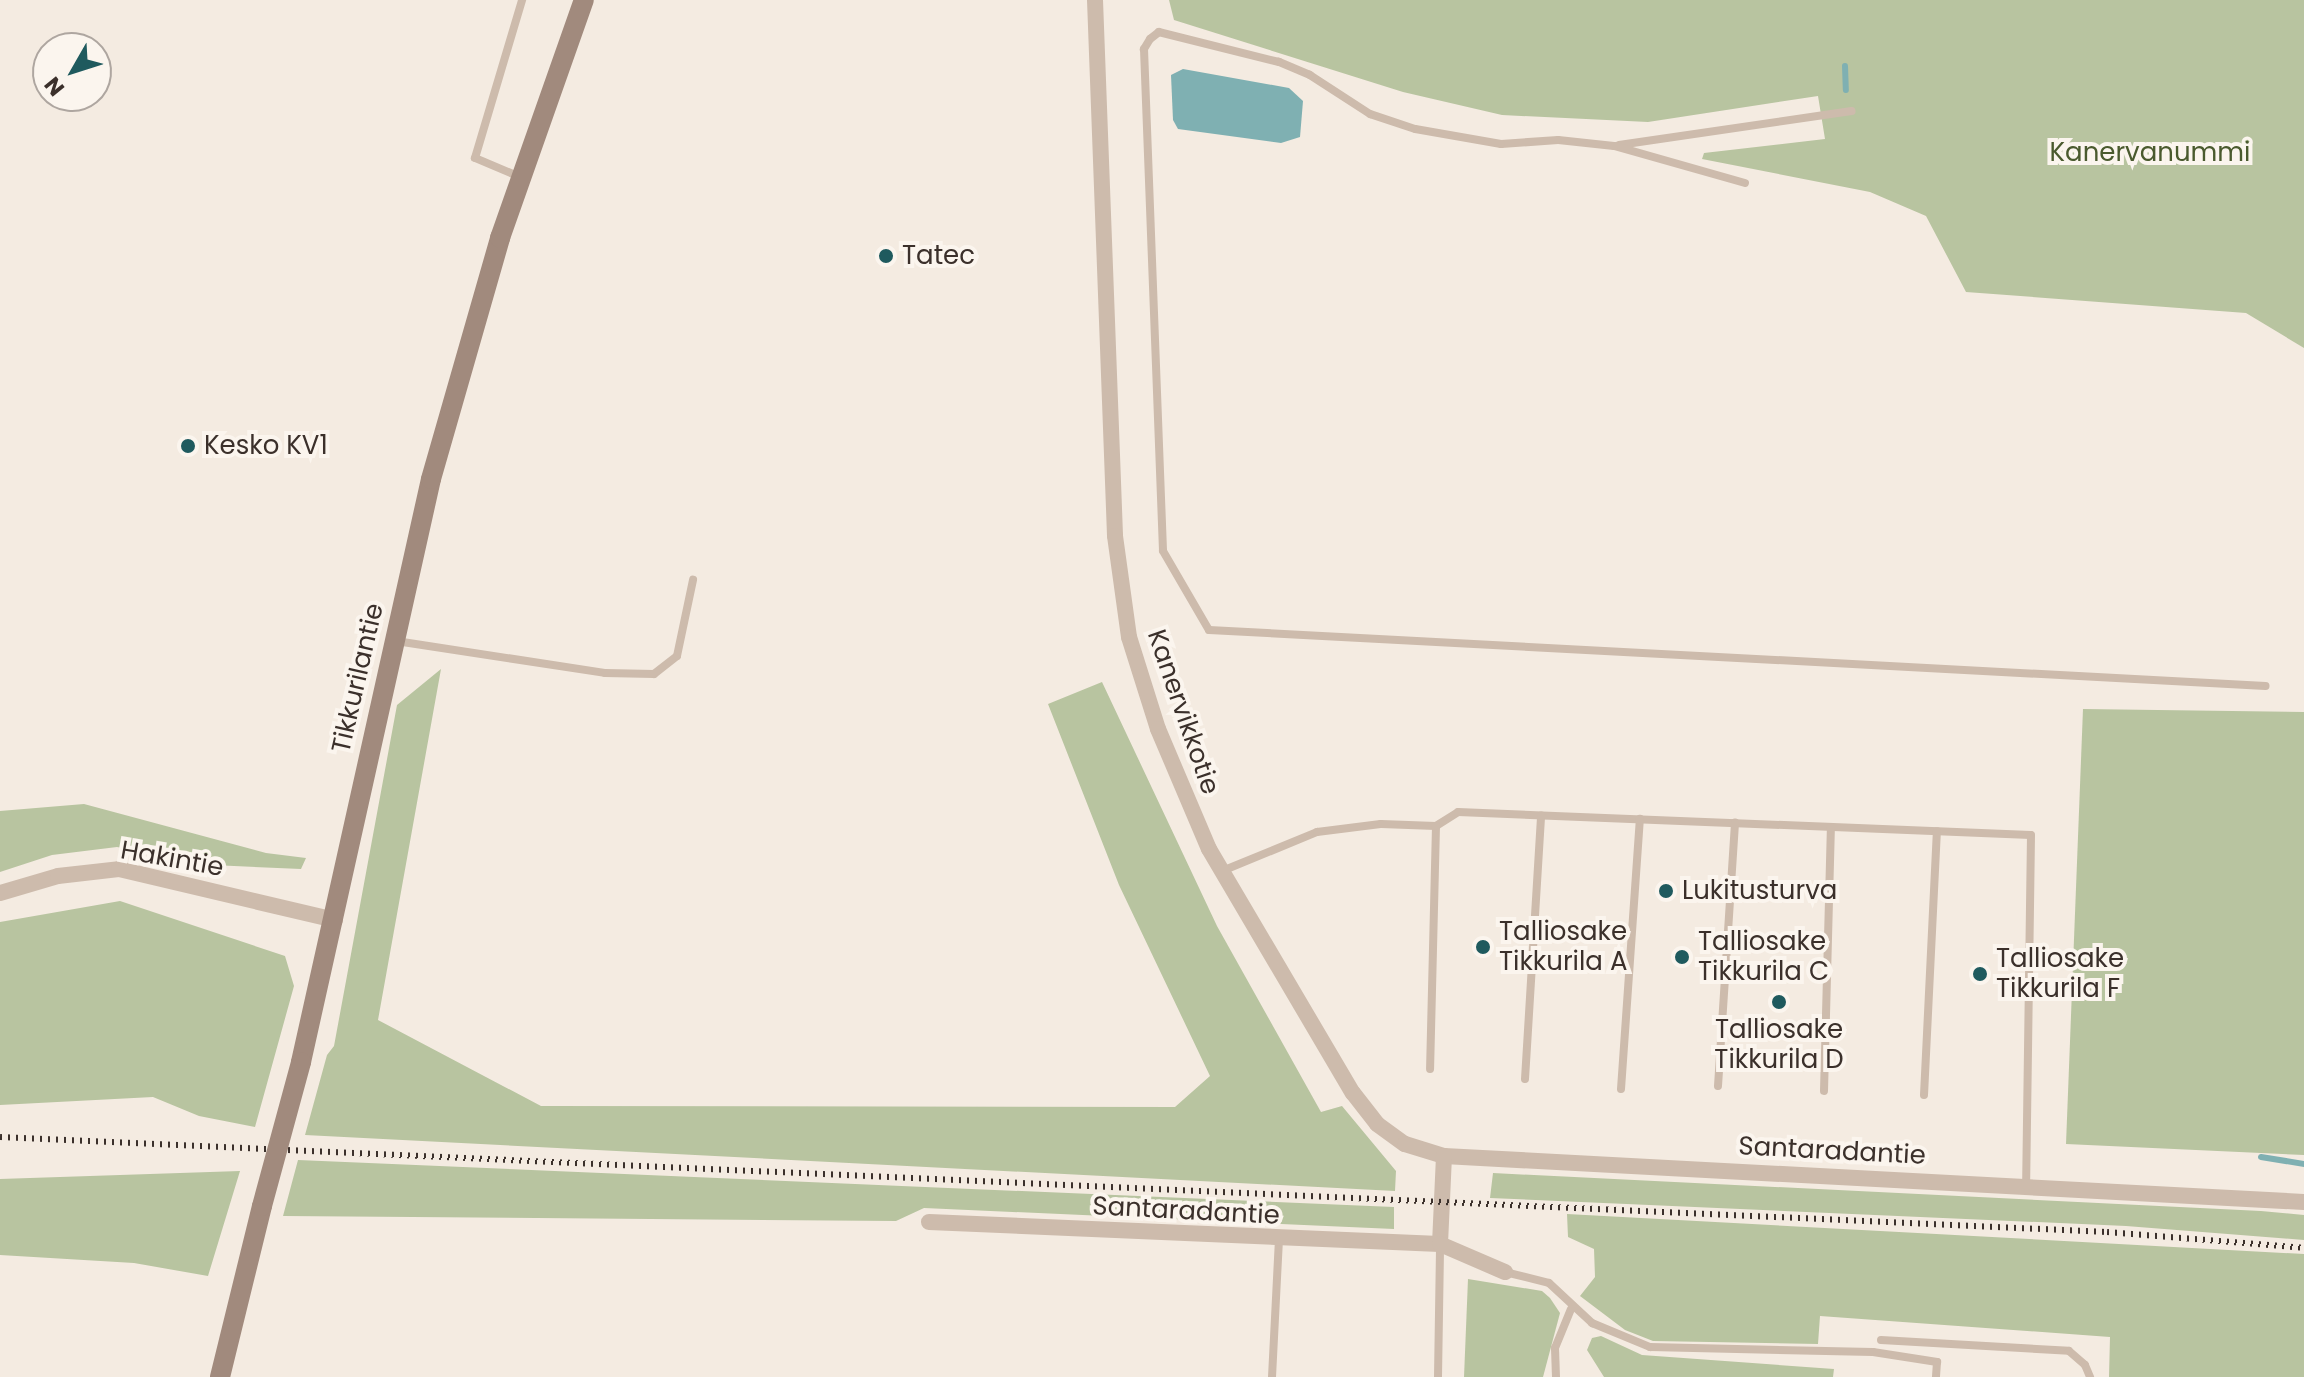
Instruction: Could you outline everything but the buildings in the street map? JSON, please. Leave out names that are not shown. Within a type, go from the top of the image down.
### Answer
[{"type":"main road","name":"Tikkurilantie","points":[[220,1377],[335,920],[392,640],[460,370],[521,177],[584,0]]},
{"type":"street","name":"Kanervikkotie","points":[[1095,0],[1120,591],[1138,671],[1158,729],[1221,871],[1353,1093],[1377,1124],[1405,1144],[1444,1156]]},
{"type":"street","name":"Hakintie","points":[[0,893],[58,876],[119,869],[335,920]]},
{"type":"street","name":"Santaradantie","points":[[1444,1156],[2026,1184],[2304,1202]]},
{"type":"street","points":[[1440,1244],[1444,1156]]},
{"type":"street","name":"Santaradantie","points":[[929,1222],[1279,1240],[1440,1244],[1505,1272]]},
{"type":"lane","points":[[521,177],[475,158],[522,0]]},
{"type":"lane","points":[[1745,183],[1614,146],[1558,140],[1501,144],[1415,129],[1370,114],[1310,75],[1279,62],[1159,32],[1150,39],[1144,49],[1163,551],[1209,630],[2266,686]]},
{"type":"lane","points":[[1614,146],[1852,111]]},
{"type":"lane","points":[[392,640],[605,673],[654,674],[677,656],[693,580]]},
{"type":"lane","points":[[1221,871],[1317,832],[1381,824],[1436,826],[1458,812],[2031,835],[2026,1184]]},
{"type":"lane","points":[[1525,1079],[1541,815]]},
{"type":"lane","points":[[1621,1089],[1640,819]]},
{"type":"lane","points":[[1718,1086],[1735,823]]},
{"type":"lane","points":[[1430,1069],[1436,826]]},
{"type":"lane","points":[[1824,1091],[1831,827]]},
{"type":"lane","points":[[1924,1095],[1937,831]]},
{"type":"lane","points":[[1272,1377],[1279,1240]]},
{"type":"lane","points":[[1438,1377],[1440,1244]]},
{"type":"lane","points":[[1505,1272],[1549,1283],[1571,1309],[1650,1347],[1873,1352],[1937,1362],[1936,1377]]},
{"type":"lane","points":[[1556,1377],[1555,1348],[1571,1309]]},
{"type":"lane","points":[[1881,1340],[2069,1351],[2085,1365],[2090,1377]]},
{"type":"green space","name":"Kanervanummi","points":[[1169,0],[2304,0],[2304,348],[2246,313],[1966,292],[1926,216],[1870,192],[1702,159],[1704,153],[1825,139],[1818,96],[1648,122],[1502,115],[1403,92],[1174,20]]},
{"type":"green space","points":[[441,669],[378,1020],[541,1106],[1175,1107],[1210,1076],[1119,885],[1048,704],[1102,682],[1217,926],[1321,1112],[1342,1106],[1396,1171],[1395,1191],[305,1135],[327,1055],[334,1046],[397,705]]},
{"type":"green space","points":[[2083,709],[2304,712],[2304,1155],[2066,1144]]},
{"type":"green space","points":[[84,804],[266,853],[306,858],[301,869],[212,865],[117,847],[52,855],[0,872],[0,811]]},
{"type":"green space","points":[[120,901],[285,956],[294,986],[255,1127],[199,1116],[153,1097],[0,1105],[0,922]]},
{"type":"green space","points":[[298,1160],[1394,1207],[1394,1229],[924,1208],[896,1221],[283,1216]]},
{"type":"green space","points":[[240,1171],[208,1276],[134,1263],[0,1255],[0,1179]]},
{"type":"green space","points":[[1493,1173],[2261,1211],[2304,1215],[2304,1240],[2126,1226],[1490,1198]]},
{"type":"green space","points":[[1567,1214],[2304,1254],[2304,1377],[2109,1377],[2110,1337],[1820,1316],[1818,1344],[1653,1341],[1625,1330],[1580,1296],[1595,1277],[1594,1249],[1568,1237]]},
{"type":"green space","points":[[1468,1279],[1542,1291],[1550,1298],[1560,1313],[1543,1377],[1464,1377]]},
{"type":"green space","points":[[1601,1336],[1642,1355],[1834,1369],[1833,1377],[1604,1377],[1587,1350],[1592,1338]]},
{"type":"water","points":[[1183,69],[1289,88],[1303,101],[1300,137],[1281,143],[1178,129],[1173,120],[1171,75]]},
{"type":"waterway","points":[[1845,66],[1846,90]]},
{"type":"waterway","points":[[2261,1157],[2304,1164]]},
{"type":"railway","points":[[0,1137],[2107,1232],[2304,1248]]},
{"type":"place","name":"Tatec","points":[[886,256]]},
{"type":"place","name":"Kesko KV1","points":[[188,446]]},
{"type":"place","name":"Lukitusturva","points":[[1666,891]]},
{"type":"place","name":"Talliosake Tikkurila A","points":[[1483,947]]},
{"type":"place","name":"Talliosake Tikkurila C","points":[[1682,957]]},
{"type":"place","name":"Talliosake Tikkurila F","points":[[1980,974]]},
{"type":"place","name":"Talliosake Tikkurila D","points":[[1779,1002]]}]
